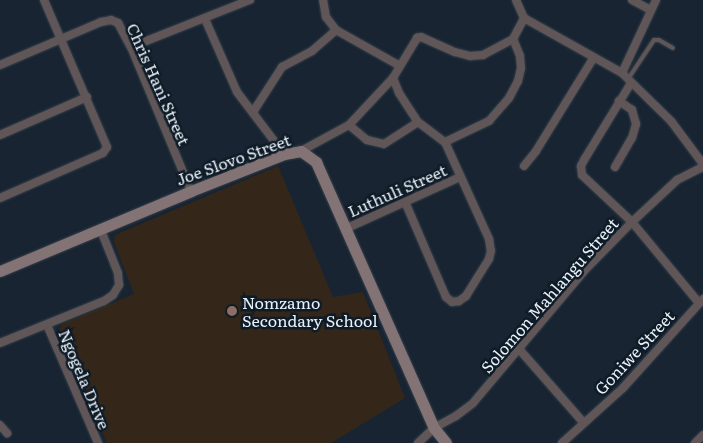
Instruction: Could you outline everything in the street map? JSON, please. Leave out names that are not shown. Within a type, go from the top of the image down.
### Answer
[{"type":"street","points":[[0,198],[105,150],[107,142],[60,40],[44,0]]},
{"type":"street","points":[[131,47],[250,0]]},
{"type":"street","points":[[323,0],[324,13],[336,30],[400,66]]},
{"type":"street","points":[[516,0],[524,18],[622,73],[665,115],[703,166]]},
{"type":"street","points":[[632,0],[650,10]]},
{"type":"street","points":[[622,73],[656,0]]},
{"type":"street","points":[[301,151],[349,125],[393,78],[418,37],[470,56],[489,53],[513,39],[524,18]]},
{"type":"street","points":[[205,19],[237,92],[284,154]]},
{"type":"street","name":"Chris Hani Street","points":[[0,65],[94,24],[111,20],[122,28],[131,47],[191,191]]},
{"type":"street","points":[[253,112],[282,68],[312,51],[336,30]]},
{"type":"street","points":[[445,142],[489,121],[509,98],[518,81],[521,68],[520,56],[513,39]]},
{"type":"street","points":[[524,166],[536,151],[594,57]]},
{"type":"street","points":[[393,78],[399,93],[418,122],[445,142],[489,239],[491,251],[489,259],[466,296],[459,301],[452,302],[446,297],[405,202]]},
{"type":"street","points":[[629,81],[619,102],[584,160],[581,170],[585,180],[632,222],[701,301]]},
{"type":"street","points":[[0,135],[86,97]]},
{"type":"street","points":[[615,167],[632,138],[636,124],[632,110],[619,102]]},
{"type":"street","points":[[349,125],[367,140],[384,144],[418,122]]},
{"type":"street","name":"Joe Slovo Street","points":[[0,271],[191,191],[284,154],[301,151],[309,155],[316,162],[434,428],[446,443]]},
{"type":"street","name":"Solomon Mahlangu Street","points":[[418,443],[434,428],[456,416],[473,403],[584,271],[677,180],[703,166]]},
{"type":"street","name":"Luthuli Street","points":[[345,229],[460,177]]},
{"type":"street","points":[[0,343],[48,325],[104,301],[113,295],[119,285],[118,273],[100,228]]},
{"type":"street","name":"Goniwe Street","points":[[562,443],[623,388],[701,301]]},
{"type":"street","name":"Ngogela Drive","points":[[48,325],[98,443]]},
{"type":"street","points":[[519,349],[584,422]]},
{"type":"street","points":[[0,425],[7,433]]},
{"type":"street","points":[[695,443],[703,435]]},
{"type":"lane","points":[[629,81],[654,40],[659,40],[673,48]]},
{"type":"shaded area","name":"Nomzamo Secondary School","points":[[278,166],[333,297],[363,292],[405,398],[331,443],[107,443],[59,332],[62,324],[134,294],[114,242],[115,235]]},
{"type":"place","name":"Nomzamo Secondary School","points":[[232,311]]}]
